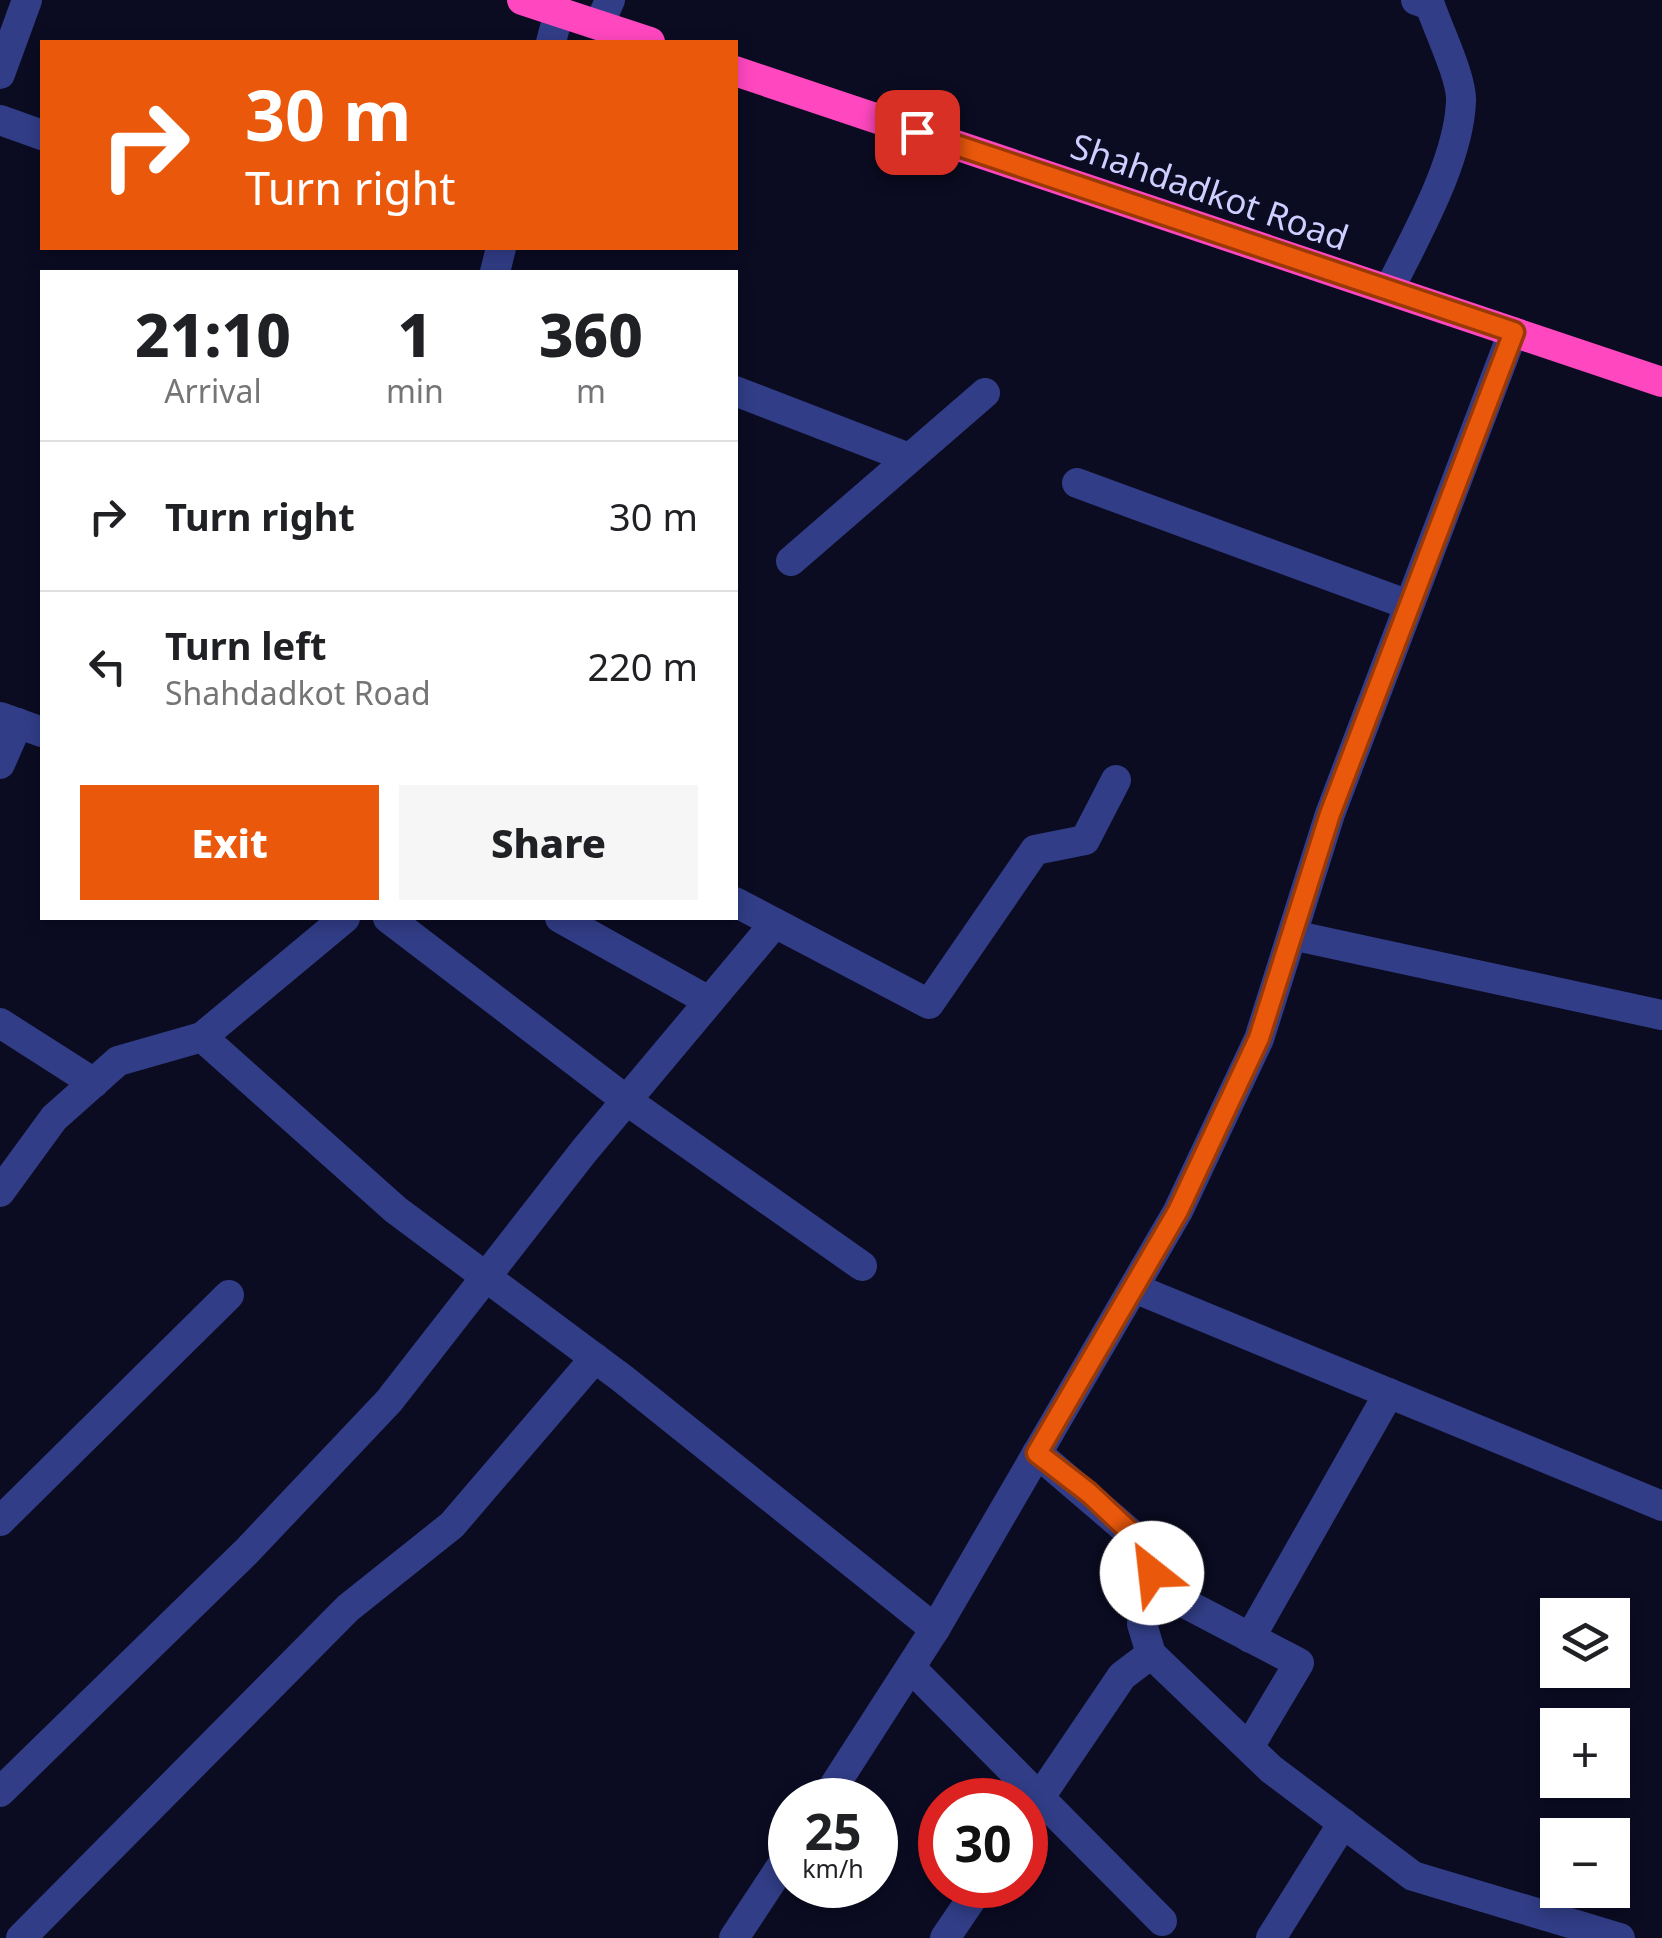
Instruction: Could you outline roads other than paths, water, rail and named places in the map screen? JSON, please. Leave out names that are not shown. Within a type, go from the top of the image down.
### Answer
[{"type":"highway","points":[[522,0],[559,12],[604,13],[647,40]]},
{"type":"highway","name":"Shahdadkot Road","points":[[738,72],[1662,382]]},
{"type":"street","points":[[0,74],[27,0]]},
{"type":"street","points":[[1389,290],[1430,204],[1454,140],[1462,98],[1430,5],[1416,0]]},
{"type":"street","points":[[552,40],[559,12]]},
{"type":"street","points":[[0,120],[40,134]]},
{"type":"street","points":[[839,1778],[935,1629],[1178,1211],[1259,1038],[1330,814],[1514,332]]},
{"type":"street","points":[[738,392],[909,458]]},
{"type":"street","points":[[791,561],[985,394]]},
{"type":"street","points":[[1077,483],[1410,606]]},
{"type":"street","points":[[0,764],[28,724]]},
{"type":"street","points":[[738,904],[928,1004],[1035,850],[1085,840],[1116,780]]},
{"type":"street","points":[[0,1192],[54,1118],[118,1061],[202,1037],[343,920]]},
{"type":"street","points":[[391,920],[626,1100],[862,1266]]},
{"type":"street","points":[[564,920],[709,1001]]},
{"type":"street","points":[[0,1792],[247,1550],[389,1401],[626,1100],[775,923]]},
{"type":"street","points":[[1292,935],[1662,1015]]},
{"type":"street","points":[[0,1022],[94,1083]]},
{"type":"street","points":[[202,1037],[396,1210],[595,1358],[935,1629]]},
{"type":"street","points":[[1134,1288],[1662,1506]]},
{"type":"street","points":[[0,1521],[229,1296]]},
{"type":"street","points":[[21,1938],[348,1608],[452,1525],[595,1358]]},
{"type":"street","points":[[1250,1638],[1390,1393]]},
{"type":"street","points":[[1037,1453],[1089,1493],[1142,1543],[1152,1573],[1142,1624],[1152,1654],[1249,1747],[1412,1876],[1612,1937]]},
{"type":"street","points":[[1150,1585],[1298,1663],[1249,1747]]},
{"type":"street","points":[[1048,1785],[1122,1676],[1152,1654]]},
{"type":"street","points":[[911,1668],[1005,1778]]},
{"type":"street","points":[[1048,1823],[1162,1921]]},
{"type":"street","points":[[1271,1938],[1343,1823]]},
{"type":"street","points":[[734,1938],[768,1887]]},
{"type":"street","points":[[945,1938],[965,1908]]}]
